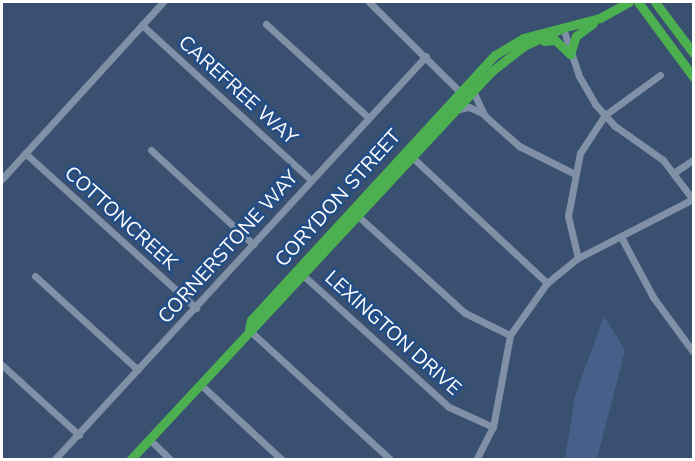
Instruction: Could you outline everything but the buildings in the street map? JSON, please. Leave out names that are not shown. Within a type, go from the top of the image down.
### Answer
[{"type":"main road","name":"CORYDON STREET","points":[[130,459],[249,330],[259,326],[305,277],[474,90],[524,46],[563,28],[600,18],[628,2]]},
{"type":"main road","points":[[638,2],[693,78]]},
{"type":"main road","points":[[655,2],[693,54]]},
{"type":"main road","points":[[524,46],[555,40],[570,54],[576,36],[600,18]]},
{"type":"main road","name":"CORYDON STREET","points":[[249,330],[251,320],[459,91],[506,48],[548,28],[563,28]]},
{"type":"street","points":[[2,179],[163,2]]},
{"type":"street","points":[[369,2],[459,91],[474,90],[484,115]]},
{"type":"street","points":[[266,24],[369,118]]},
{"type":"street","name":"CAREFREE WAY","points":[[142,25],[311,180]]},
{"type":"street","points":[[476,459],[493,427],[510,335],[547,283],[578,258],[693,200],[675,172],[605,115],[587,93],[570,54],[563,28]]},
{"type":"street","name":"CORNERSTONE WAY","points":[[54,459],[79,435],[426,56]]},
{"type":"street","points":[[578,258],[568,216],[573,172],[588,137],[605,115],[660,75]]},
{"type":"street","name":"CORYDON STREET","points":[[440,127],[459,91]]},
{"type":"street","points":[[457,110],[469,107],[484,115],[534,156],[573,172]]},
{"type":"street","points":[[151,150],[253,244]]},
{"type":"street","name":"COTTONCREEK","points":[[25,153],[196,308]]},
{"type":"street","points":[[413,158],[547,283]]},
{"type":"street","points":[[675,172],[693,159]]},
{"type":"street","points":[[359,218],[465,313],[510,335]]},
{"type":"street","points":[[621,237],[653,297],[693,353]]},
{"type":"street","points":[[35,276],[138,370]]},
{"type":"street","name":"LEXINGTON DRIVE","points":[[305,277],[449,407],[493,427]]},
{"type":"street","points":[[249,330],[391,459]]},
{"type":"street","points":[[2,365],[79,435]]},
{"type":"street","points":[[200,384],[282,459]]},
{"type":"street","points":[[149,439],[171,459]]},
{"type":"water","points":[[604,316],[625,350],[597,459],[565,459],[575,396]]},
{"type":"traffic: fast","points":[[249,330],[251,320],[495,55],[523,38],[600,18],[629,2]]},
{"type":"traffic: fast","points":[[638,2],[694,78]]},
{"type":"traffic: fast","points":[[655,2],[694,54]]},
{"type":"traffic: fast","points":[[570,54],[576,36],[593,23]]},
{"type":"traffic: fast","points":[[130,460],[492,71],[524,46],[563,28]]},
{"type":"traffic: fast","points":[[544,41],[555,40],[570,54]]}]
